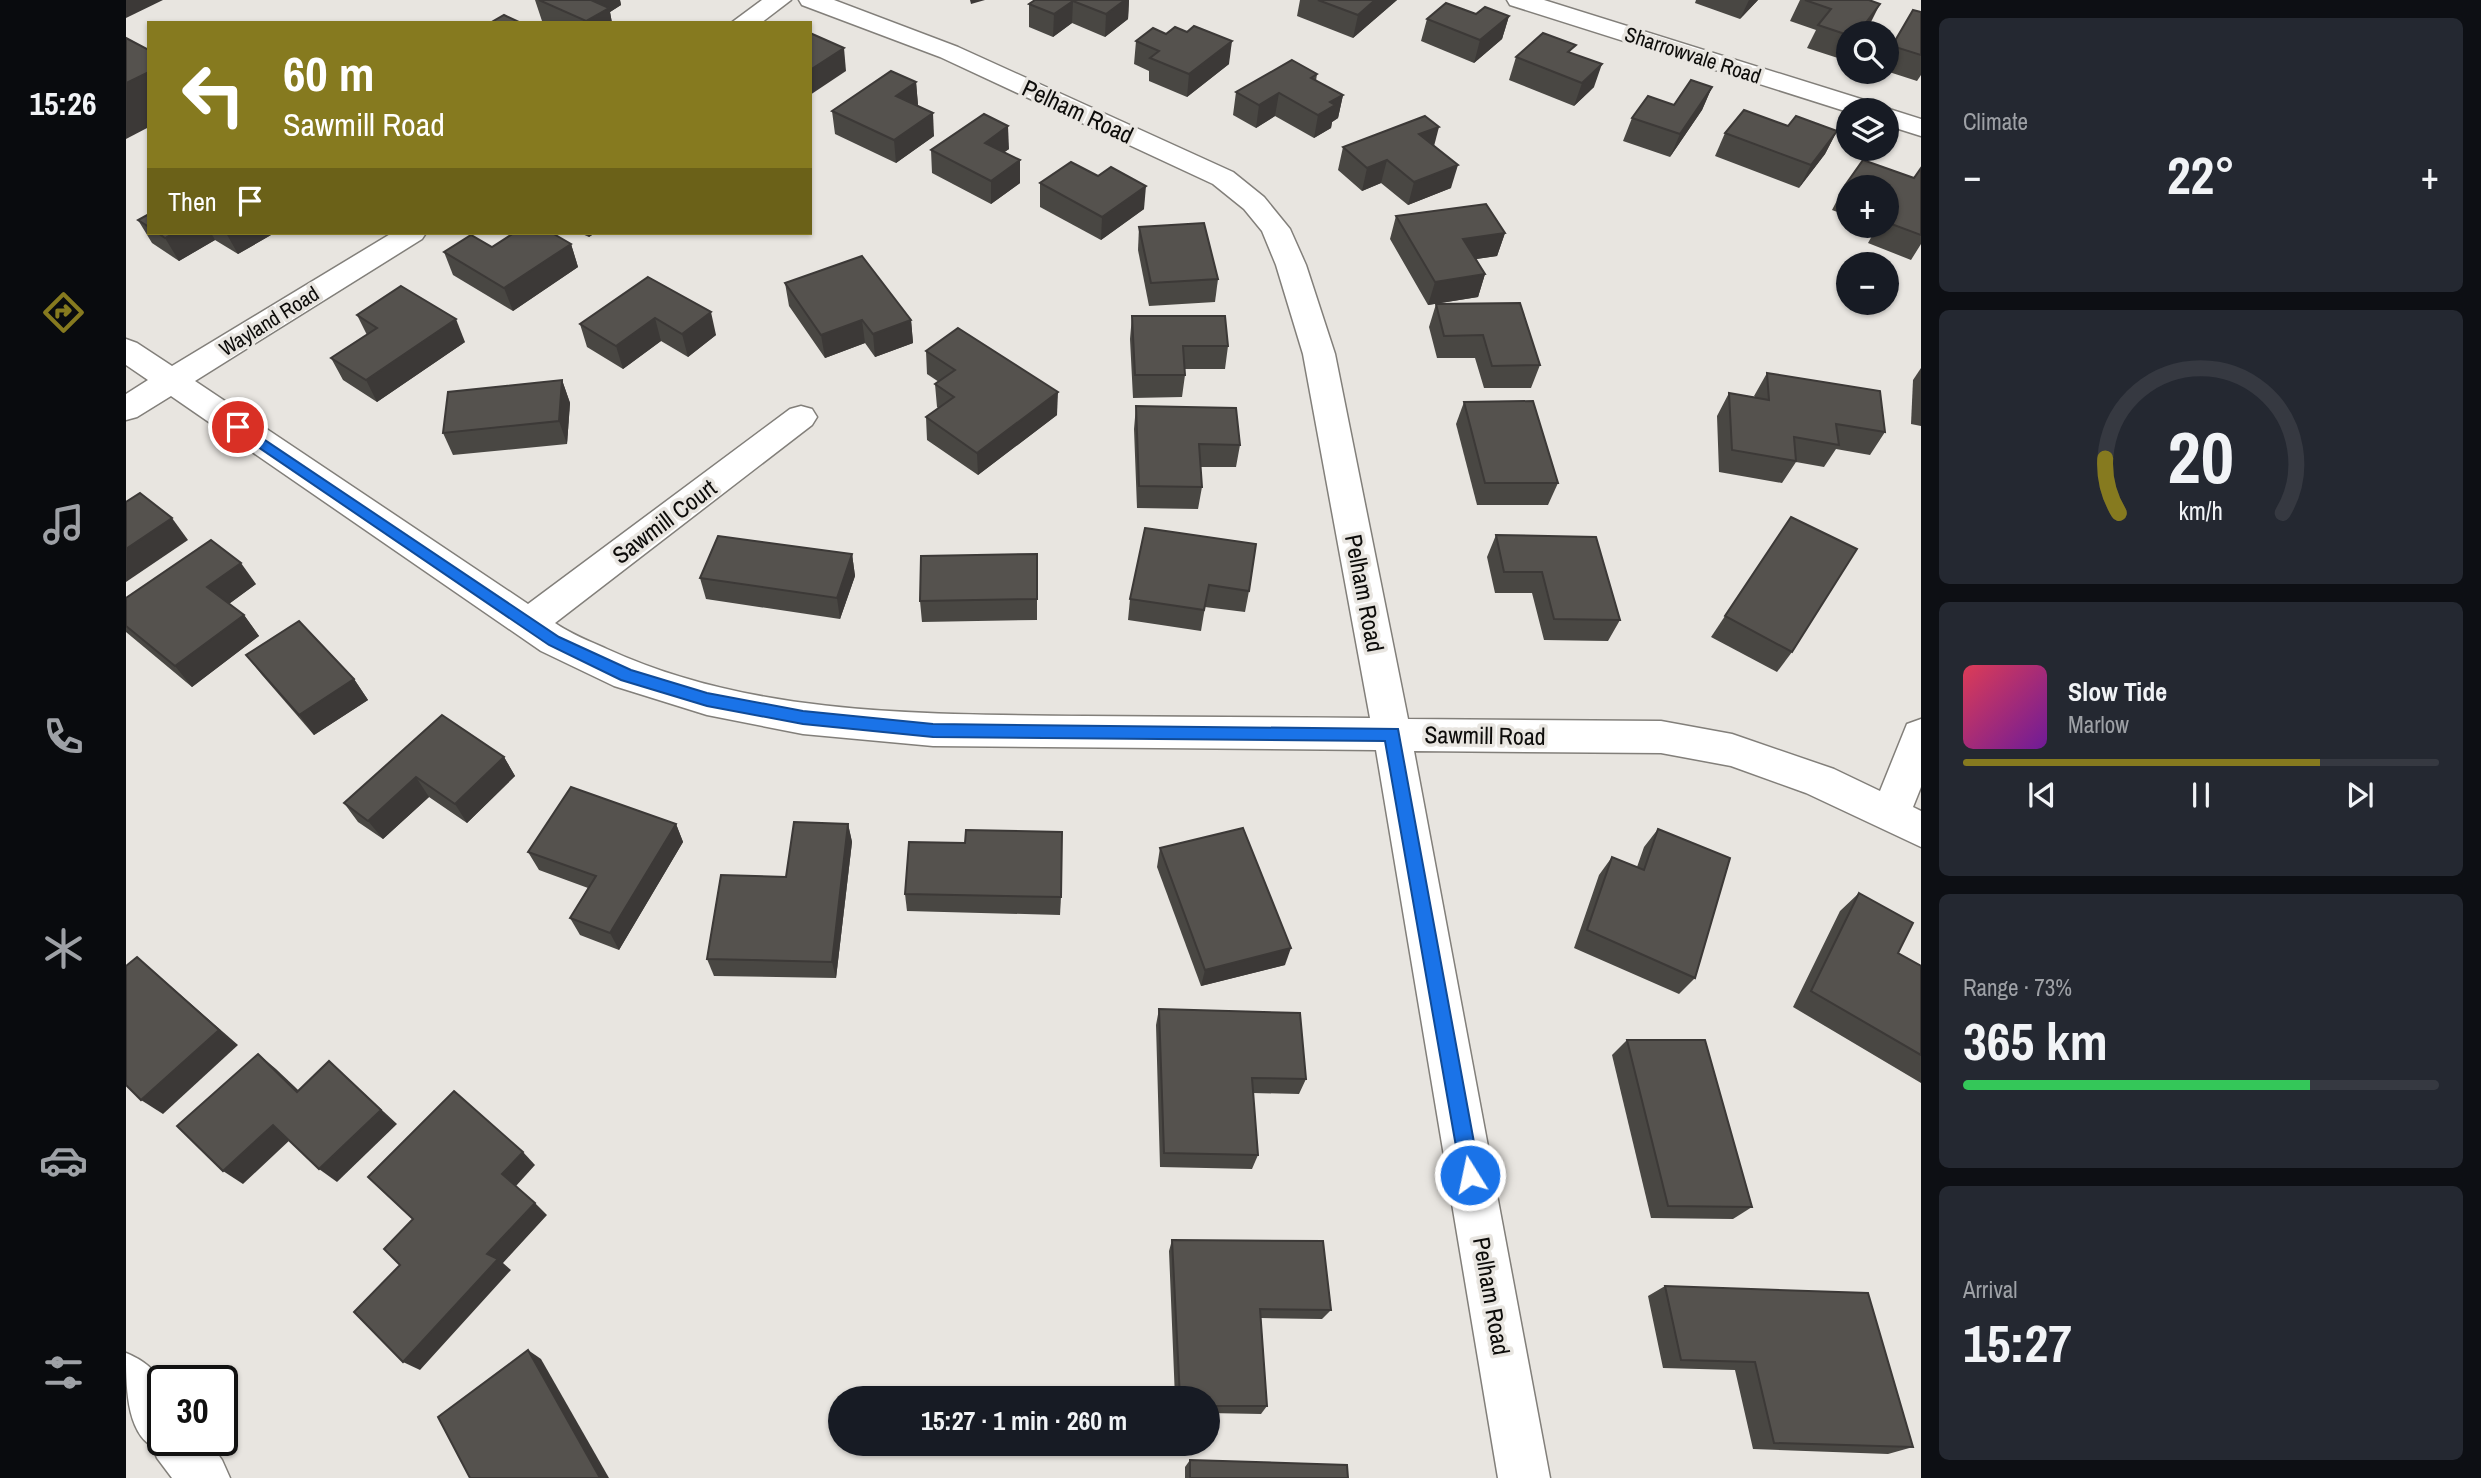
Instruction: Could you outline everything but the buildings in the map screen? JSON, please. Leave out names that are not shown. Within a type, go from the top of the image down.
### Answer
[{"type":"street","points":[[746,21],[779,0]]},
{"type":"street","name":"Pelham Road","points":[[811,0],[948,52],[1223,178],[1254,203],[1275,229],[1291,265],[1319,354],[1392,734],[1524,1478]]},
{"type":"street","name":"Sharrowvale Road","points":[[1519,0],[1836,100]]},
{"type":"street","points":[[1899,120],[1921,128]]},
{"type":"street","name":"Wayland Road","points":[[126,409],[409,235]]},
{"type":"street","name":"Sawmill Road","points":[[126,350],[554,641],[627,675],[707,700],[803,718],[933,730],[1661,737],[1732,750],[1820,781],[1906,822]]},
{"type":"street","name":"Sawmill Court","points":[[528,624],[801,417]]},
{"type":"street","points":[[1906,822],[1921,735]]},
{"type":"street","points":[[126,1378],[147,1405]]},
{"type":"street","points":[[187,1456],[204,1478]]},
{"type":"route","points":[[238,427],[554,641],[627,675],[707,700],[803,718],[933,730],[1392,734],[1470,1175]]}]
